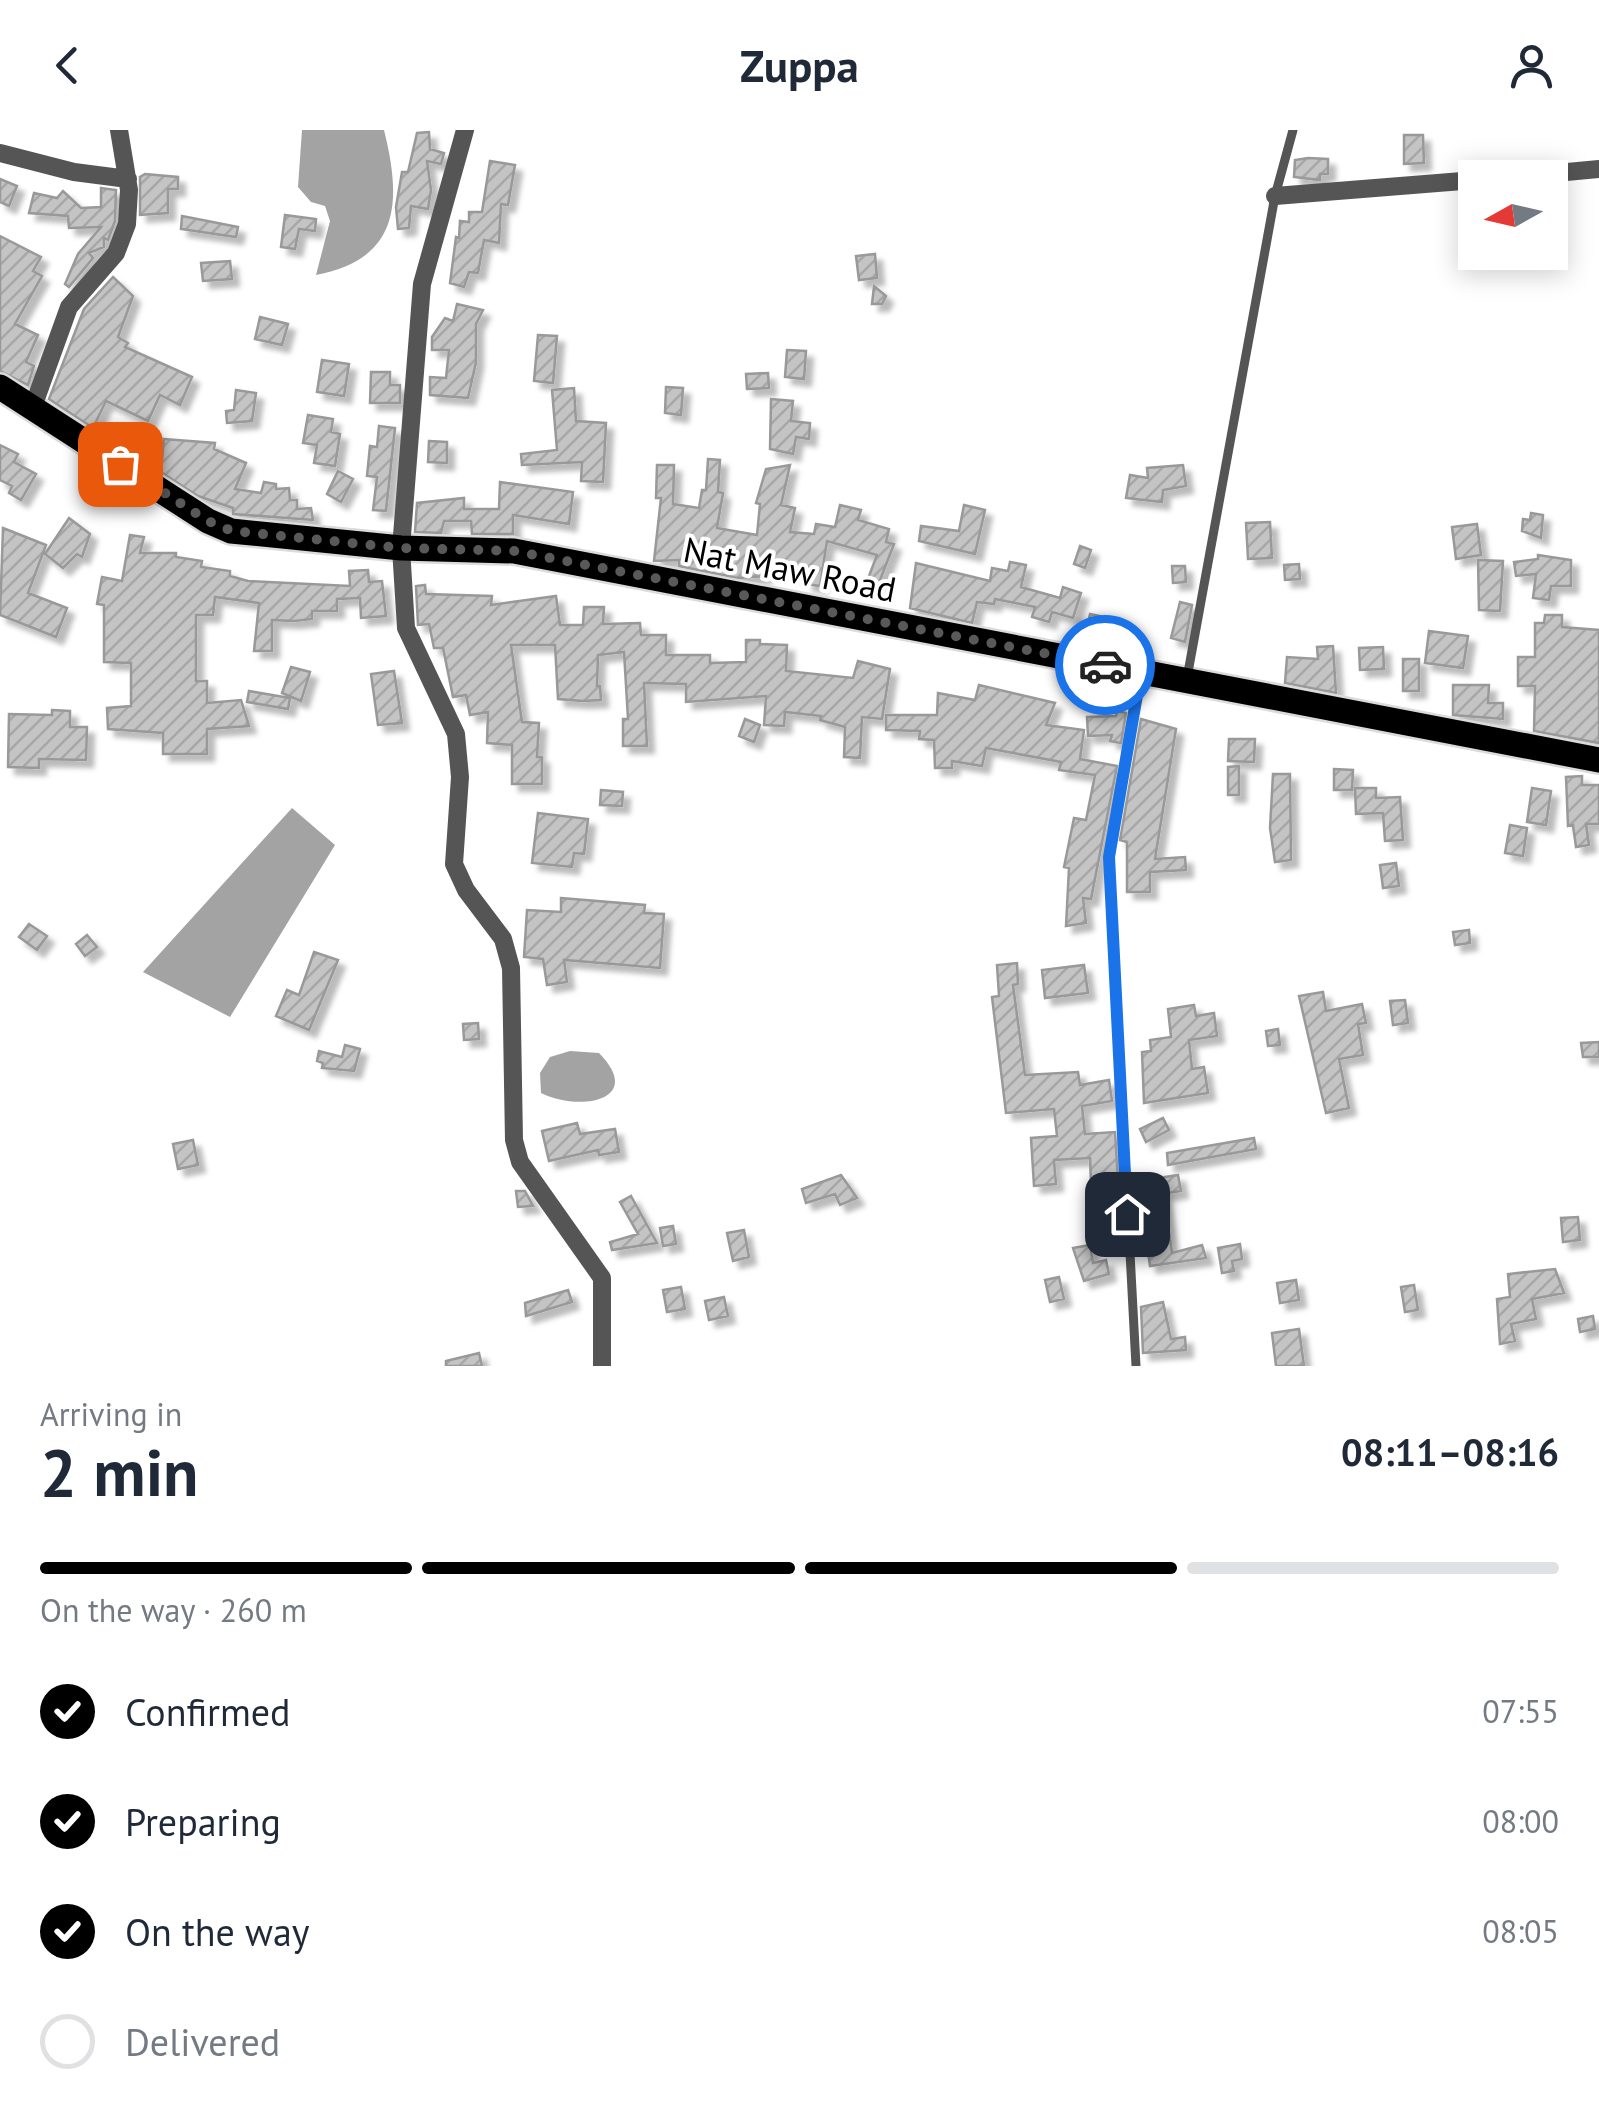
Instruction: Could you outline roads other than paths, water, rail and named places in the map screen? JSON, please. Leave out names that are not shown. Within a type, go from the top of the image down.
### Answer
[{"type":"main road","name":"Nat Maw Road","points":[[0,387],[208,521],[232,531],[401,548],[514,551],[1599,760]]},
{"type":"street","points":[[32,407],[69,308],[116,253],[127,224],[128,179],[119,130]]},
{"type":"street","points":[[465,130],[422,284],[401,548],[406,628],[456,734],[460,777],[454,864],[466,890],[503,939],[512,968],[514,1140],[520,1162],[602,1278],[602,1366]]},
{"type":"street","points":[[0,153],[74,172],[128,179]]},
{"type":"street","points":[[1568,172],[1599,169]]},
{"type":"street","points":[[1275,196],[1458,181]]},
{"type":"lane","points":[[1186,681],[1275,196],[1293,130]]},
{"type":"lane","points":[[1136,1366],[1109,857],[1141,672]]}]
